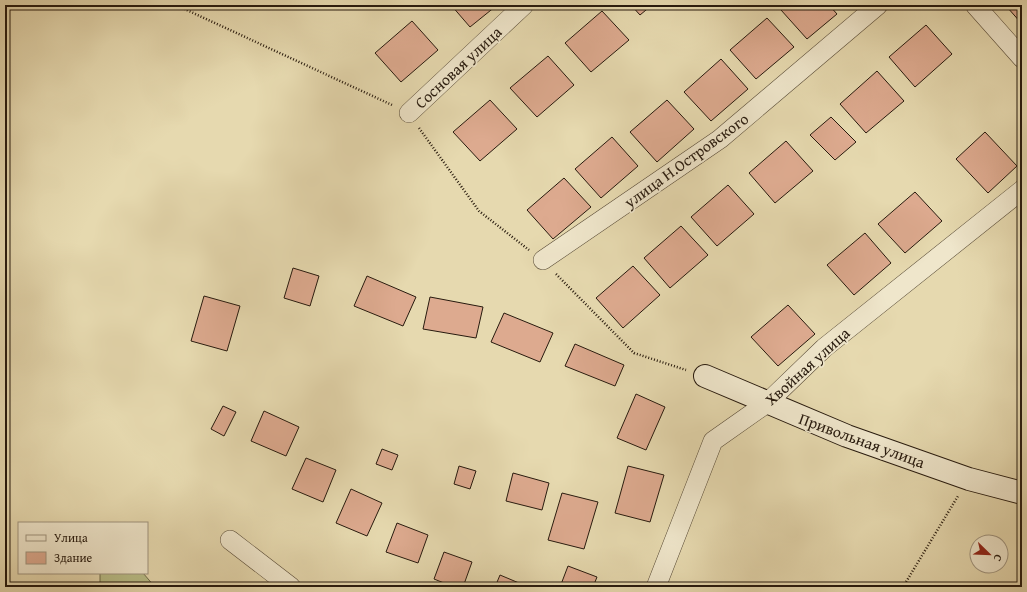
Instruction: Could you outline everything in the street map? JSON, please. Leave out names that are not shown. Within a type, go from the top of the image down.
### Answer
[{"type":"street","name":"Сосновая улица","points":[[408,113],[524,5]]},
{"type":"street","name":"улица Н.Островского","points":[[543,260],[720,139],[878,5]]},
{"type":"street","points":[[975,5],[1022,58]]},
{"type":"street","name":"Хвойная улица","points":[[656,587],[713,441],[767,403],[824,348],[1022,190]]},
{"type":"street","name":"Привольная улица","points":[[705,376],[847,436],[969,479],[1022,493]]},
{"type":"street","points":[[230,540],[291,587]]},
{"type":"path","points":[[176,5],[408,113],[479,211],[543,260],[634,353],[705,376]]},
{"type":"path","points":[[903,587],[969,479]]},
{"type":"green space","points":[[100,574],[144,574],[155,587],[100,587]]},
{"type":"building","points":[[451,5],[495,5],[496,6],[470,27]]},
{"type":"building","points":[[631,5],[652,5],[640,15]]},
{"type":"building","points":[[787,5],[829,5],[837,14],[807,39],[781,10]]},
{"type":"building","points":[[1009,5],[1022,5],[1022,24],[1007,7]]},
{"type":"building","points":[[602,11],[629,40],[591,72],[565,43]]},
{"type":"building","points":[[767,18],[794,47],[756,79],[730,50]]},
{"type":"building","points":[[412,21],[438,50],[401,82],[375,53]]},
{"type":"building","points":[[926,25],[952,54],[915,87],[889,57]]},
{"type":"building","points":[[548,56],[574,85],[537,117],[510,88]]},
{"type":"building","points":[[721,59],[748,89],[711,121],[684,92]]},
{"type":"building","points":[[877,71],[904,101],[866,133],[840,104]]},
{"type":"building","points":[[490,100],[517,129],[480,161],[453,132]]},
{"type":"building","points":[[667,100],[694,129],[657,162],[630,132]]},
{"type":"building","points":[[831,117],[856,142],[835,160],[810,135]]},
{"type":"building","points":[[985,132],[1017,166],[988,193],[956,159]]},
{"type":"building","points":[[612,137],[638,166],[601,198],[575,169]]},
{"type":"building","points":[[786,141],[813,171],[775,203],[749,173]]},
{"type":"building","points":[[564,178],[591,207],[553,239],[527,210]]},
{"type":"building","points":[[728,185],[754,214],[717,246],[691,217]]},
{"type":"building","points":[[915,192],[942,221],[905,253],[878,224]]},
{"type":"building","points":[[681,226],[708,255],[670,288],[644,258]]},
{"type":"building","points":[[865,233],[891,263],[854,295],[827,265]]},
{"type":"building","points":[[633,266],[660,295],[623,328],[596,298]]},
{"type":"building","points":[[293,268],[319,276],[310,306],[284,298]]},
{"type":"building","points":[[367,276],[416,297],[403,326],[354,306]]},
{"type":"building","points":[[204,296],[240,306],[227,351],[191,341]]},
{"type":"building","points":[[430,297],[483,307],[476,338],[423,329]]},
{"type":"building","points":[[788,305],[815,334],[778,366],[751,337]]},
{"type":"building","points":[[504,313],[553,333],[540,362],[491,342]]},
{"type":"building","points":[[575,344],[624,365],[615,386],[565,366]]},
{"type":"building","points":[[636,394],[665,407],[646,450],[617,438]]},
{"type":"building","points":[[223,406],[236,412],[224,436],[211,429]]},
{"type":"building","points":[[264,411],[299,427],[286,456],[251,441]]},
{"type":"building","points":[[382,449],[398,455],[392,470],[376,464]]},
{"type":"building","points":[[306,458],[336,470],[323,502],[292,489]]},
{"type":"building","points":[[459,466],[476,471],[470,489],[454,484]]},
{"type":"building","points":[[628,466],[664,475],[650,522],[615,513]]},
{"type":"building","points":[[513,473],[549,483],[542,510],[506,501]]},
{"type":"building","points":[[351,489],[382,503],[367,536],[336,523]]},
{"type":"building","points":[[562,493],[598,502],[584,549],[548,540]]},
{"type":"building","points":[[397,523],[428,535],[418,563],[386,552]]},
{"type":"building","points":[[444,552],[472,562],[463,587],[454,587],[434,579]]},
{"type":"building","points":[[568,566],[597,577],[593,587],[560,587]]},
{"type":"building","points":[[500,575],[519,583],[518,587],[495,587]]}]
